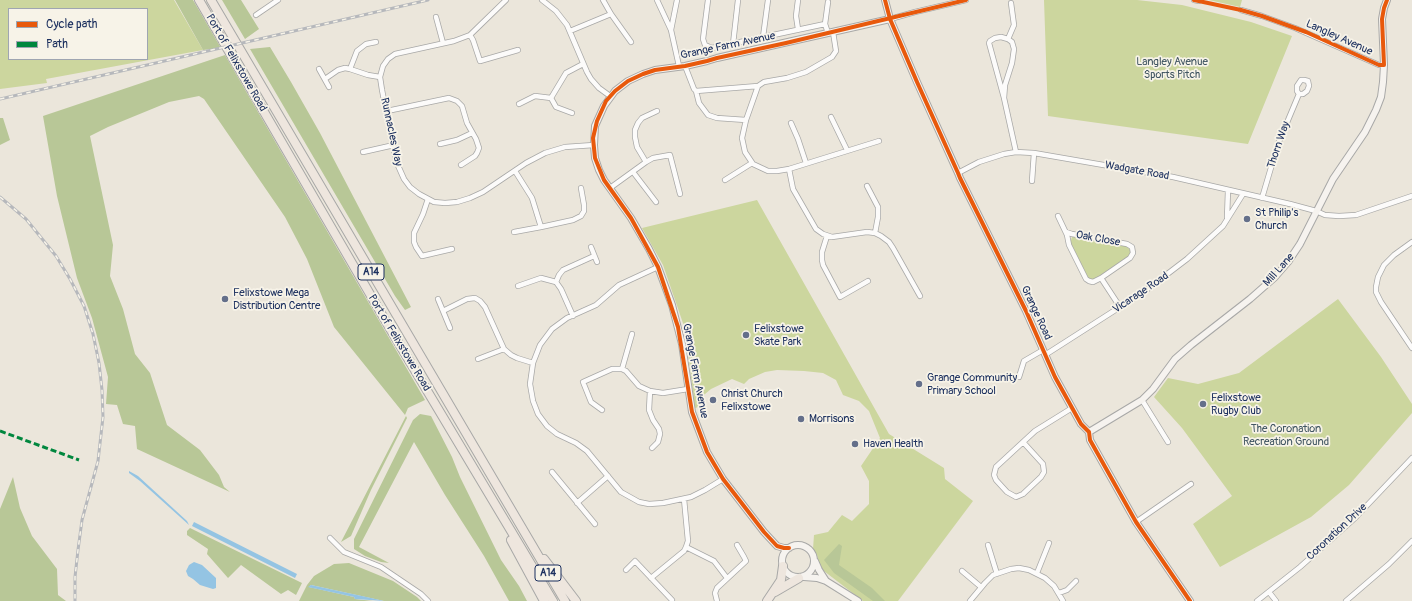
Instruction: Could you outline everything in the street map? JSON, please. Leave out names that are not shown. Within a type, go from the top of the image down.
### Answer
[{"type":"highway","name":"Port of Felixstowe Road","points":[[199,0],[384,318],[554,601]]},
{"type":"highway","name":"Port of Felixstowe Road","points":[[211,0],[565,601]]},
{"type":"highway","points":[[494,503],[508,536],[544,601]]},
{"type":"highway","points":[[531,545],[550,566],[576,601]]},
{"type":"highway","points":[[767,601],[781,580],[782,564]]},
{"type":"highway","points":[[773,593],[802,577]]},
{"type":"street","points":[[266,0],[269,6]]},
{"type":"street","points":[[256,15],[278,0]]},
{"type":"street","points":[[325,79],[338,70],[350,69],[380,77],[383,66],[388,59],[395,54],[462,39],[470,35],[506,0]]},
{"type":"street","points":[[542,0],[560,15],[570,31],[583,64],[595,84],[610,96]]},
{"type":"street","points":[[603,0],[631,42]]},
{"type":"street","points":[[657,0],[671,30],[682,66],[694,90],[696,91],[699,103],[708,115],[717,118],[746,120]]},
{"type":"street","points":[[671,30],[676,0]]},
{"type":"street","points":[[708,0],[703,39],[705,45],[713,48],[717,58]]},
{"type":"street","points":[[733,44],[738,0]]},
{"type":"street","points":[[763,37],[768,0]]},
{"type":"street","points":[[798,0],[796,16],[798,30]]},
{"type":"street","name":"Grange Road","points":[[885,0],[890,19],[960,178],[1026,311],[1044,353],[1081,424],[1089,432],[1090,440],[1136,522],[1190,601]]},
{"type":"street","points":[[890,19],[966,0]]},
{"type":"street","name":"Mill Lane","points":[[1089,432],[1142,400],[1153,389],[1175,359],[1240,308],[1275,277],[1288,262],[1300,244],[1336,174],[1365,132],[1373,116],[1382,92],[1384,65],[1382,19],[1387,0]]},
{"type":"street","points":[[696,91],[758,86],[764,82],[786,78],[806,72],[832,57],[836,51],[831,33],[825,24],[828,2]]},
{"type":"street","points":[[1008,39],[1014,25],[1011,3]]},
{"type":"street","name":"Langley Avenue","points":[[1241,10],[1295,28],[1370,62],[1384,65]]},
{"type":"street","points":[[570,31],[611,14]]},
{"type":"street","points":[[436,17],[443,43]]},
{"type":"street","name":"Grange Farm Avenue","points":[[782,564],[777,546],[751,518],[723,479],[707,452],[692,412],[678,327],[658,267],[632,218],[599,170],[595,158],[594,132],[597,121],[610,96],[620,86],[635,77],[655,70],[682,66],[890,19]]},
{"type":"street","name":"Grange Farm Avenue","points":[[713,48],[825,24]]},
{"type":"street","points":[[470,35],[480,61],[518,50]]},
{"type":"street","points":[[1004,98],[1005,85],[1014,55],[1013,45],[1008,39],[1001,37],[995,38],[989,43],[1004,98],[1016,152]]},
{"type":"street","points":[[350,69],[354,57],[360,48],[366,44],[376,42]]},
{"type":"street","points":[[551,98],[566,73],[583,64]]},
{"type":"street","points":[[319,69],[329,87]]},
{"type":"street","name":"Runnacles Way","points":[[380,77],[398,167],[404,179],[414,190],[428,199],[438,203],[463,201],[483,192],[537,157],[559,148],[577,145],[594,145]]},
{"type":"street","points":[[758,86],[746,120],[743,134],[745,152],[752,163],[756,166],[768,171],[788,169],[806,162],[879,141]]},
{"type":"street","name":"Thorn Way","points":[[1262,198],[1278,144],[1299,94]]},
{"type":"street","points":[[518,104],[535,96],[551,98]]},
{"type":"street","points":[[387,111],[449,98],[457,100],[462,106],[467,123],[479,148],[477,153],[462,165]]},
{"type":"street","points":[[551,98],[556,106],[572,113]]},
{"type":"street","points":[[646,162],[639,152],[635,141],[635,130],[642,118],[657,111]]},
{"type":"street","points":[[831,117],[847,150]]},
{"type":"street","points":[[791,123],[806,162]]},
{"type":"street","points":[[440,144],[457,140],[472,133]]},
{"type":"street","points":[[363,152],[394,145]]},
{"type":"street","name":"Wadgate Road","points":[[958,173],[988,159],[1016,152],[1034,153],[1173,178],[1333,216],[1356,215],[1412,196]]},
{"type":"street","points":[[1032,181],[1034,153]]},
{"type":"street","points":[[610,188],[653,158],[670,155],[680,194]]},
{"type":"street","points":[[725,180],[752,163]]},
{"type":"street","points":[[788,169],[792,186],[814,226],[827,236],[835,237],[865,232],[875,233],[884,238],[891,245],[920,296]]},
{"type":"street","points":[[515,171],[532,198],[541,227]]},
{"type":"street","points":[[633,172],[656,202]]},
{"type":"street","points":[[867,186],[878,207],[875,233]]},
{"type":"street","points":[[514,232],[573,220],[581,216],[584,211],[584,206],[581,188]]},
{"type":"street","points":[[1227,220],[1228,190]]},
{"type":"street","name":"Vicarage Road","points":[[1019,377],[1024,361],[1044,353],[1120,307],[1159,281],[1187,259],[1221,228],[1243,194]]},
{"type":"street","points":[[428,199],[414,233],[414,242],[416,247],[422,256],[452,248]]},
{"type":"street","name":"Oak Close","points":[[1058,216],[1069,245],[1086,279],[1089,282],[1093,282],[1101,278],[1130,258],[1133,253],[1132,247],[1127,244],[1072,234],[1064,231]]},
{"type":"street","points":[[827,236],[822,252],[822,260],[840,297],[868,282]]},
{"type":"street","points":[[1412,242],[1394,255],[1384,265],[1378,277],[1376,292],[1381,302],[1412,348]]},
{"type":"street","points":[[591,247],[597,262]]},
{"type":"street","points":[[556,282],[563,270],[594,256]]},
{"type":"street","points":[[658,267],[619,285],[596,305],[562,321],[547,335],[540,345],[533,363],[530,384],[531,395],[540,418],[552,430],[576,443],[587,452],[621,492],[639,502],[649,504],[684,499],[698,494],[723,479]]},
{"type":"street","points":[[518,286],[541,278],[556,282],[573,316]]},
{"type":"street","points":[[1101,278],[1120,307]]},
{"type":"street","points":[[443,311],[467,299],[475,298],[485,307],[504,349],[517,358],[533,363]]},
{"type":"street","points":[[438,299],[450,328]]},
{"type":"street","points":[[622,369],[632,334]]},
{"type":"street","points":[[478,359],[504,349]]},
{"type":"street","points":[[602,410],[591,402],[583,382],[612,369],[622,369],[630,374],[640,386],[650,391],[663,393],[688,389]]},
{"type":"street","points":[[650,391],[649,410],[660,434],[658,442],[652,448]]},
{"type":"street","points":[[1142,400],[1168,442]]},
{"type":"street","points":[[1023,442],[1043,464],[1044,472],[1042,477],[1023,494],[1016,497],[1007,492],[996,480],[994,472],[998,465],[1023,442],[1042,426],[1072,408]]},
{"type":"street","name":"Coronation Drive","points":[[1257,601],[1306,562],[1355,518],[1412,458]]},
{"type":"street","points":[[552,472],[595,524]]},
{"type":"street","points":[[577,503],[608,476]]},
{"type":"street","points":[[1136,522],[1191,484]]},
{"type":"street","points":[[651,578],[684,551],[686,547],[688,541],[684,499]]},
{"type":"street","points":[[330,538],[344,552],[381,567],[421,594],[428,601]]},
{"type":"street","points":[[1346,601],[1389,564],[1412,541]]},
{"type":"street","points":[[1037,573],[1049,543]]},
{"type":"street","points":[[717,601],[715,595],[716,590],[746,561],[737,545]]},
{"type":"street","points":[[802,577],[814,568],[813,553],[807,547],[795,545],[789,548],[783,556],[782,564],[789,575],[802,577],[817,578],[826,580],[858,601]]},
{"type":"street","points":[[988,545],[997,574]]},
{"type":"street","points":[[777,546],[789,548]]},
{"type":"street","points":[[686,547],[714,561],[727,578]]},
{"type":"street","points":[[814,559],[826,580]]},
{"type":"street","points":[[626,570],[635,561],[672,600]]},
{"type":"street","points":[[970,601],[989,579],[1005,570],[1015,568],[1029,570],[1050,581],[1063,601]]},
{"type":"street","points":[[962,571],[981,587]]},
{"type":"street","points":[[1059,593],[1067,590],[1076,581]]},
{"type":"street","points":[[1268,592],[1276,601]]},
{"type":"green space","points":[[0,0],[174,0],[203,50],[46,79],[47,83],[0,89]]},
{"type":"green space","points":[[175,0],[193,0],[221,48],[203,50]]},
{"type":"green space","points":[[222,0],[241,0],[259,29],[245,39]]},
{"type":"green space","name":"Langley Avenue Sports Pitch","points":[[1044,0],[1137,0],[1182,5],[1251,22],[1292,36],[1248,144],[1048,116]]},
{"type":"green space","points":[[1209,0],[1242,0],[1240,7]]},
{"type":"green space","points":[[270,47],[320,133],[411,307],[405,310],[395,296],[250,49]]},
{"type":"green space","points":[[225,55],[425,400],[408,408],[405,415],[334,327],[307,259],[285,217],[204,99],[199,96],[169,102],[108,127],[90,136],[113,245],[110,276],[123,309],[135,354],[150,373],[167,425],[200,450],[219,475],[224,487],[230,492],[137,449],[135,426],[123,424],[117,405],[106,404],[108,377],[92,318],[77,278],[57,196],[43,116]]},
{"type":"green space","points":[[0,118],[3,118],[10,140],[0,145]]},
{"type":"green space","points":[[757,200],[889,434],[944,468],[945,479],[973,501],[898,601],[863,601],[820,568],[817,555],[813,549],[814,535],[828,532],[842,515],[852,521],[869,504],[869,481],[861,466],[880,438],[869,411],[859,401],[843,395],[836,380],[823,373],[777,370],[765,372],[749,379],[744,384],[732,379],[711,389],[705,394],[699,407],[695,408],[685,329],[663,265],[642,228]]},
{"type":"green space","points":[[1073,236],[1126,245],[1131,251],[1129,256],[1102,275],[1092,280],[1087,277],[1070,243]]},
{"type":"green space","name":"The Coronation Recreation Ground","points":[[1338,299],[1381,357],[1412,404],[1412,413],[1349,485],[1311,517],[1220,567],[1193,524],[1232,496],[1182,428],[1154,397],[1168,378],[1198,384],[1239,373]]},
{"type":"green space","points":[[420,414],[431,416],[501,560],[519,586],[527,601],[509,601],[484,556],[445,495],[414,442],[359,547],[389,563],[381,562],[365,556],[354,549],[354,539],[413,420]]},
{"type":"green space","points":[[406,416],[407,418],[371,490],[351,536],[341,542]]},
{"type":"green space","points":[[13,477],[20,508],[32,536],[57,569],[58,595],[66,601],[0,601],[0,509]]},
{"type":"green space","points":[[190,528],[302,583],[296,595],[288,590],[281,594],[241,565],[228,578],[207,554],[208,549],[187,535],[187,531]]},
{"type":"green space","points":[[839,544],[842,546],[839,565],[872,588],[885,601],[873,601],[834,573],[824,560]]},
{"type":"green space","points":[[349,563],[393,581],[421,601],[384,601],[311,585],[309,587],[354,597],[355,599],[373,601],[299,601],[307,585],[314,576],[334,564]]},
{"type":"water","points":[[129,471],[138,476],[187,521],[189,525],[129,473]]},
{"type":"water","points":[[194,522],[297,574],[295,578],[192,526]]},
{"type":"water","points":[[194,562],[202,565],[216,578],[216,588],[213,589],[200,585],[188,576],[186,571],[189,565]]},
{"type":"water","points":[[311,585],[384,601],[355,599],[354,597],[308,587]]},
{"type":"railway","points":[[0,99],[428,0]]},
{"type":"railway","points":[[0,197],[26,219],[56,256],[70,279],[84,306],[93,334],[99,363],[103,417],[98,461],[82,520],[75,577],[75,601]]},
{"type":"marked path","points":[[0,431],[79,460]]},
{"type":"cycle path","points":[[885,0],[890,19],[960,178],[1026,311],[1055,377],[1081,424],[1089,432],[1090,440],[1136,522],[1190,601]]},
{"type":"cycle path","points":[[789,548],[777,546],[764,532],[723,479],[707,452],[692,412],[678,327],[658,267],[631,218],[604,180],[595,158],[593,138],[597,121],[606,101],[615,91],[628,81],[655,70],[685,66],[966,0]]},
{"type":"cycle path","points":[[1194,0],[1262,16],[1306,32],[1379,65],[1384,65],[1382,19],[1387,0]]},
{"type":"place","name":"St Philip's Church","points":[[1247,219]]},
{"type":"place","name":"Felixstowe Mega Distribution Centre","points":[[225,299]]},
{"type":"place","name":"Felixstowe Skate Park","points":[[746,335]]},
{"type":"place","name":"Grange Community Primary School","points":[[919,384]]},
{"type":"place","name":"Christ Church Felixstowe","points":[[713,400]]},
{"type":"place","name":"Felixstowe Rugby Club","points":[[1203,404]]},
{"type":"place","name":"Morrisons","points":[[801,419]]},
{"type":"place","name":"Haven Health","points":[[855,444]]}]
